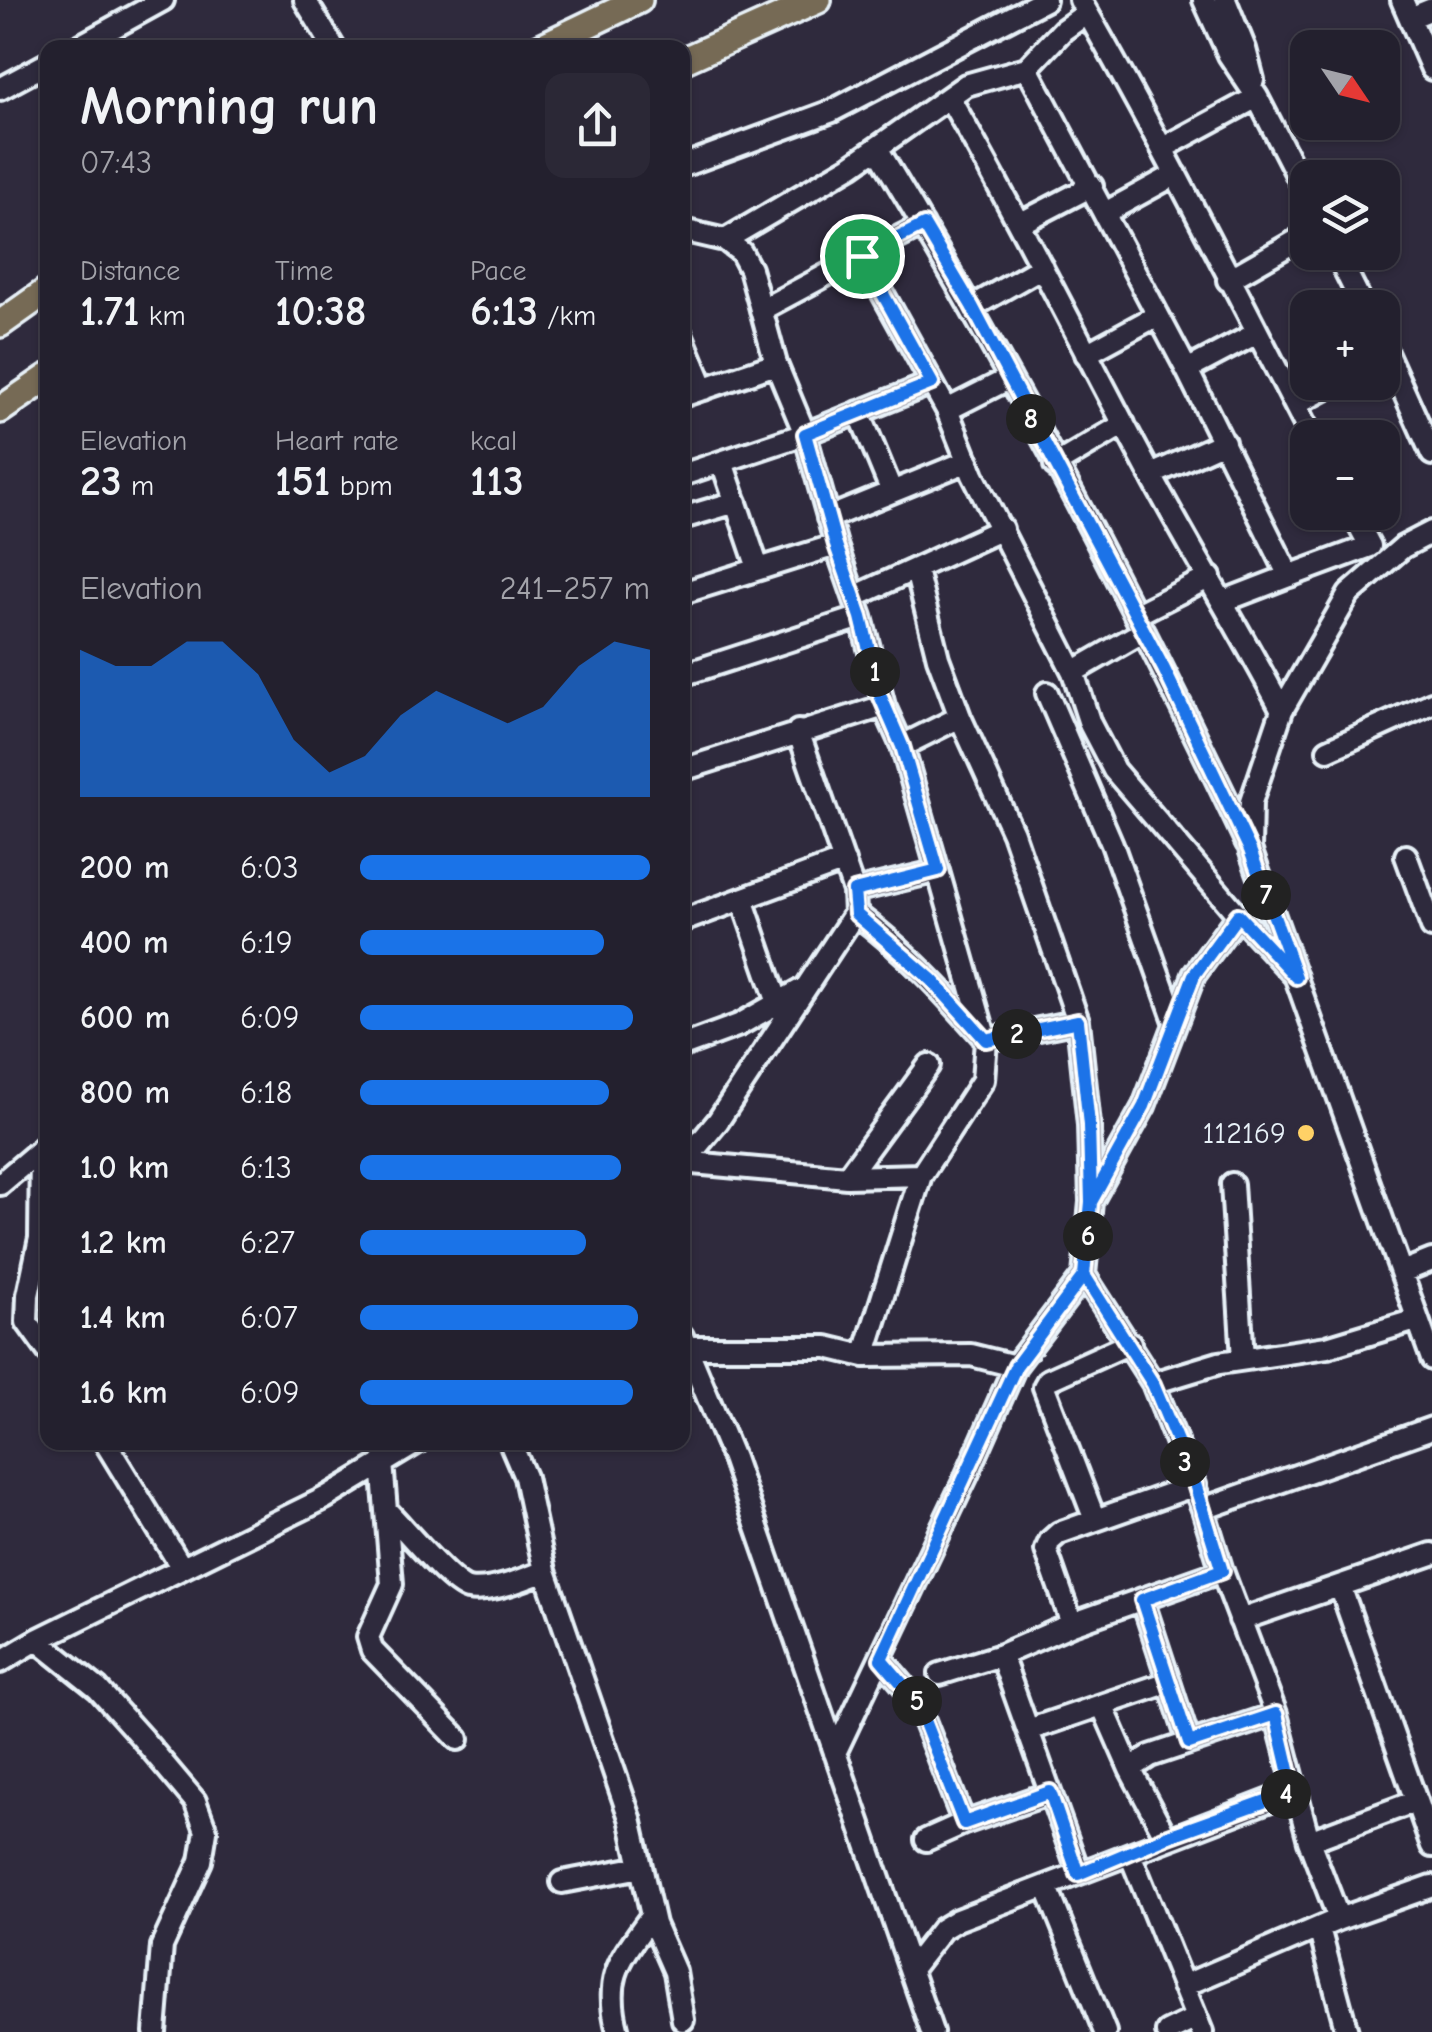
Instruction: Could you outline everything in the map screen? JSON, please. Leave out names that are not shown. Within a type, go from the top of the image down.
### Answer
[{"type":"main road","points":[[556,40],[639,0]]},
{"type":"main road","points":[[690,57],[818,0]]},
{"type":"main road","points":[[0,324],[40,296]]},
{"type":"main road","points":[[0,410],[40,382]]},
{"type":"street","points":[[117,0],[135,15]]},
{"type":"street","points":[[90,40],[163,0]]},
{"type":"street","points":[[306,0],[329,40]]},
{"type":"street","points":[[690,163],[832,110],[1045,0]]},
{"type":"street","points":[[1204,0],[1228,55],[1257,97],[1290,161]]},
{"type":"street","points":[[1225,0],[1245,49],[1257,97]]},
{"type":"street","points":[[725,240],[876,148],[948,97],[984,78],[1027,68],[1083,7],[1163,148],[1303,420]]},
{"type":"street","points":[[1432,9],[1406,9],[1432,69]]},
{"type":"street","points":[[0,89],[40,67]]},
{"type":"street","points":[[1027,68],[1224,442],[1288,576]]},
{"type":"street","points":[[948,97],[1282,710]]},
{"type":"street","points":[[1163,148],[1257,97]]},
{"type":"street","points":[[876,148],[972,306],[1139,623],[1250,850],[1432,1359]]},
{"type":"street","points":[[1105,213],[1176,174]]},
{"type":"street","points":[[1020,224],[1092,186]]},
{"type":"street","points":[[762,310],[924,225]]},
{"type":"street","points":[[690,232],[725,240],[740,252],[750,269],[776,364],[805,434],[884,706],[902,746],[986,1040],[984,1080],[920,1174],[864,1356]]},
{"type":"street","points":[[1228,280],[1290,244]]},
{"type":"street","points":[[862,256],[947,410],[968,461],[1073,672],[1090,724],[1114,770],[1296,977]]},
{"type":"street","points":[[972,306],[1042,268]]},
{"type":"street","points":[[1086,354],[1158,314]]},
{"type":"street","points":[[1187,370],[1257,333]]},
{"type":"street","points":[[690,355],[704,388]]},
{"type":"street","points":[[690,393],[776,364]]},
{"type":"street","points":[[947,410],[1010,378]]},
{"type":"street","points":[[690,473],[805,434],[932,383]]},
{"type":"street","points":[[1400,385],[1432,454]]},
{"type":"street","points":[[1295,405],[1304,400]]},
{"type":"street","points":[[859,412],[892,492]]},
{"type":"street","points":[[1054,465],[1124,424]]},
{"type":"street","points":[[1151,475],[1224,442]]},
{"type":"street","points":[[828,518],[968,461]]},
{"type":"street","points":[[722,462],[758,568]]},
{"type":"street","points":[[690,509],[736,502]]},
{"type":"street","points":[[690,672],[858,607],[916,570],[1002,529]]},
{"type":"street","points":[[1362,530],[1370,546]]},
{"type":"street","points":[[1250,850],[1251,802],[1282,710],[1350,594],[1403,547],[1432,532]]},
{"type":"street","points":[[690,590],[836,545]]},
{"type":"street","points":[[1224,602],[1370,546],[1403,547]]},
{"type":"street","points":[[835,1753],[1016,1366],[1084,1275],[1091,1202],[1089,1125],[1078,1021],[1013,832],[960,717],[938,658],[916,570]]},
{"type":"street","points":[[1073,672],[1210,576]]},
{"type":"street","points":[[1047,693],[1112,844],[1175,1021]]},
{"type":"street","points":[[1328,750],[1432,703]]},
{"type":"street","points":[[690,767],[884,706]]},
{"type":"street","points":[[902,746],[960,717]]},
{"type":"street","points":[[690,1154],[718,1121],[856,914],[854,891],[798,731]]},
{"type":"street","points":[[1406,856],[1432,927]]},
{"type":"street","points":[[690,918],[844,862]]},
{"type":"street","points":[[854,891],[938,870]]},
{"type":"street","points":[[742,899],[778,1003]]},
{"type":"street","points":[[856,914],[932,980],[986,1040]]},
{"type":"street","points":[[1091,1202],[1144,1106],[1194,975],[1238,915]]},
{"type":"street","points":[[690,1043],[738,1026],[809,984]]},
{"type":"street","points":[[986,1040],[1078,1021]]},
{"type":"street","points":[[847,1176],[929,1065]]},
{"type":"street","points":[[0,1184],[40,1150]]},
{"type":"street","points":[[690,1163],[847,1176],[920,1174]]},
{"type":"street","points":[[1232,1184],[1243,1360]]},
{"type":"street","points":[[40,1238],[28,1295],[27,1322],[40,1340]]},
{"type":"street","points":[[1402,1272],[1432,1260]]},
{"type":"street","points":[[1084,1275],[1153,1384],[1195,1484],[1222,1571],[1276,1714],[1329,1924],[1347,2032]]},
{"type":"street","points":[[1153,1384],[1219,1363],[1327,1347],[1416,1320]]},
{"type":"street","points":[[690,1342],[827,1346],[864,1356],[972,1355],[1016,1366]]},
{"type":"street","points":[[1095,1520],[1044,1388],[1048,1380],[1130,1343]]},
{"type":"street","points":[[690,1356],[733,1458],[932,2032]]},
{"type":"street","points":[[1203,1508],[1432,1428]]},
{"type":"street","points":[[110,1450],[182,1568]]},
{"type":"street","points":[[0,1662],[325,1498],[404,1450]]},
{"type":"street","points":[[513,1450],[525,1477],[545,1571],[630,1818],[652,1915],[675,1972],[683,2020]]},
{"type":"street","points":[[382,1462],[392,1584],[368,1637],[372,1650],[458,1739]]},
{"type":"street","points":[[1072,1624],[1046,1550],[1050,1541],[1059,1532],[1195,1484]]},
{"type":"street","points":[[388,1512],[450,1578],[468,1589],[491,1587],[545,1571]]},
{"type":"street","points":[[1240,1620],[1432,1554]]},
{"type":"street","points":[[940,1674],[1002,1655],[1072,1624],[1222,1571]]},
{"type":"street","points":[[1340,1586],[1432,1846]]},
{"type":"street","points":[[1142,1600],[1189,1743]]},
{"type":"street","points":[[37,1640],[98,1689],[131,1726],[195,1801],[206,1831],[201,1861],[162,1946],[155,2032]]},
{"type":"street","points":[[1002,1655],[1078,1874]]},
{"type":"street","points":[[881,1659],[916,1700],[964,1823]]},
{"type":"street","points":[[1028,1730],[1169,1682]]},
{"type":"street","points":[[1102,1705],[1166,1837]]},
{"type":"street","points":[[1130,1769],[1150,1756],[1276,1714]]},
{"type":"street","points":[[910,1969],[942,1929],[957,1920],[1294,1791]]},
{"type":"street","points":[[926,1840],[1050,1792]]},
{"type":"street","points":[[1309,1841],[1416,1801]]},
{"type":"street","points":[[1130,1854],[1199,2025],[1167,2032]]},
{"type":"street","points":[[562,1882],[641,1867]]},
{"type":"street","points":[[1046,1886],[1105,2032]]},
{"type":"street","points":[[1183,1986],[1329,1924],[1432,1886]]},
{"type":"street","points":[[618,2032],[610,1988],[620,1964],[652,1915]]},
{"type":"place","name":"112169","points":[[1306,1133]]},
{"type":"route","points":[[862,256],[924,225],[972,306],[1164,669],[1250,850],[1296,977],[1238,915],[1194,975],[1144,1106],[1091,1202],[1089,1227],[1084,1275],[1016,1366],[881,1659],[916,1700],[964,1823],[1050,1792],[1078,1874],[1294,1791],[1276,1714],[1189,1743],[1142,1600],[1222,1571],[1195,1484],[1153,1384],[1084,1275],[1091,1202],[1089,1125],[1078,1021],[986,1040],[932,980],[856,914],[854,891],[938,870],[902,746],[880,695],[861,617],[805,434],[932,383],[862,256]]}]
